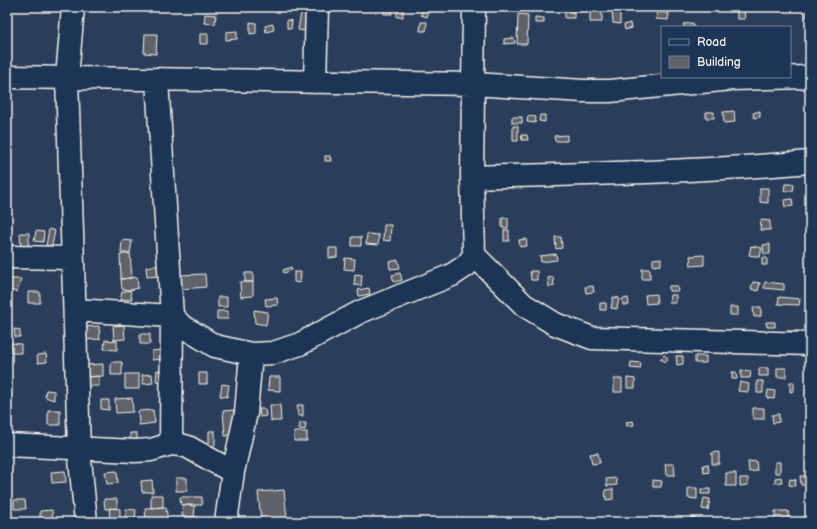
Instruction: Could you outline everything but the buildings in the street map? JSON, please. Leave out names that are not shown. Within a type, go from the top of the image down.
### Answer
[{"type":"street","points":[[73,7],[67,78],[79,449],[86,522]]},
{"type":"street","points":[[315,82],[317,7]]},
{"type":"street","points":[[75,310],[172,316],[182,326],[215,346],[251,354],[273,353],[300,344],[360,312],[452,275],[467,265],[474,254],[472,177],[474,7]]},
{"type":"street","points":[[7,77],[474,84],[610,92],[732,79],[771,78]]},
{"type":"street","points":[[791,77],[810,77]]},
{"type":"street","points":[[157,80],[172,316],[171,444]]},
{"type":"street","points":[[472,177],[649,173],[746,168],[810,162]]},
{"type":"street","points":[[474,254],[524,305],[555,324],[592,338],[810,344]]},
{"type":"street","points":[[7,257],[72,258]]},
{"type":"street","points":[[226,522],[246,412],[251,354]]},
{"type":"street","points":[[7,444],[135,451],[151,450],[171,444],[181,445],[188,447],[234,472]]}]
